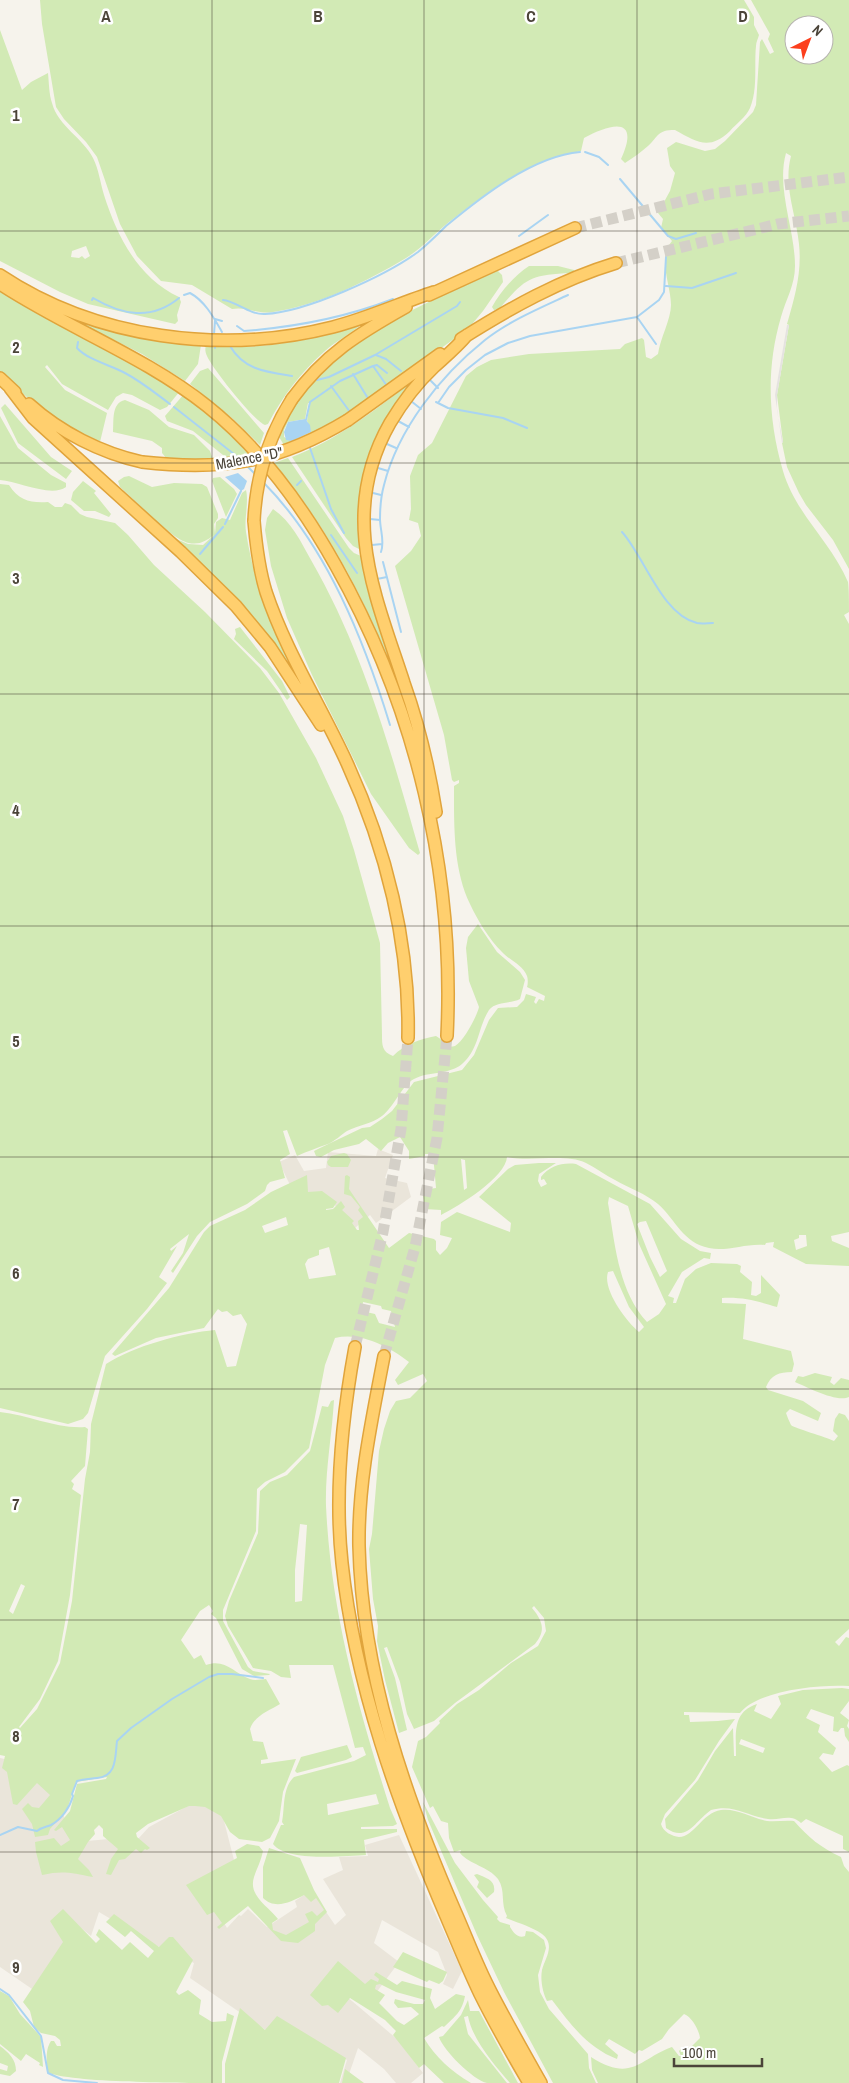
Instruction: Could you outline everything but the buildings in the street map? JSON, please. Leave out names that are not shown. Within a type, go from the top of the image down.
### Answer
[{"type":"highway","points":[[408,1038],[409,1000],[399,930],[381,852],[360,791],[271,605],[262,575],[254,521],[256,491],[263,460],[274,430],[292,399],[312,373],[341,347],[374,325],[434,292],[575,228]]},
{"type":"highway","points":[[438,860],[439,827],[427,763],[409,698],[372,586],[365,546],[364,515],[372,468],[389,425],[416,387],[467,335],[541,293],[591,271],[616,263]]},
{"type":"highway","points":[[0,276],[47,301],[96,320],[149,333],[203,340],[258,339],[305,333],[350,322],[434,292]]},
{"type":"highway","points":[[0,284],[47,312],[136,359],[184,389],[230,426],[272,471],[312,526],[344,580],[381,658],[406,724],[426,799],[438,860],[448,959],[446,1036]]},
{"type":"highway","name":"Malence \"D\"","points":[[10,388],[45,418],[72,434],[113,454],[142,462],[204,466],[258,460],[302,445],[348,420],[467,335]]},
{"type":"highway","points":[[0,378],[33,418],[193,562],[246,618],[270,647],[300,691],[330,738],[350,778],[360,791]]},
{"type":"highway","points":[[355,1347],[342,1424],[339,1479],[342,1563],[354,1642],[389,1767],[417,1849],[480,1994],[528,2083]]},
{"type":"highway","points":[[384,1356],[367,1444],[361,1490],[359,1546],[365,1611],[375,1674],[398,1762],[426,1844],[490,1990],[541,2083]]},
{"type":"shaded area","points":[[787,325],[789,325],[777,395],[777,409],[775,395]]},
{"type":"shaded area","points":[[378,1149],[393,1155],[385,1178],[407,1183],[411,1197],[376,1223],[370,1215],[355,1228],[325,1194],[308,1195],[290,1185],[279,1162],[295,1155],[304,1171],[326,1168],[328,1152],[376,1156]]},
{"type":"shaded area","points":[[0,1758],[9,1760],[53,1793],[76,1842],[109,1839],[126,1852],[149,1827],[197,1801],[222,1813],[235,1864],[217,1911],[227,1928],[239,1915],[241,1916],[248,1909],[267,1927],[297,1907],[295,1901],[311,1890],[335,1925],[346,1915],[323,1879],[343,1870],[339,1857],[368,1856],[365,1845],[399,1835],[462,1971],[453,1989],[443,1984],[447,1975],[438,1952],[382,1920],[374,1943],[399,1962],[376,1993],[346,1996],[397,2039],[423,2073],[411,2083],[396,2083],[384,2069],[358,2048],[346,2083],[340,2083],[347,2060],[280,2020],[267,2031],[190,1978],[194,1963],[153,1944],[99,1912],[91,1936],[64,1914],[66,1943],[35,1991],[0,1967]]},
{"type":"green space","points":[[40,0],[744,0],[754,17],[754,25],[759,35],[756,45],[754,93],[750,108],[746,114],[730,131],[716,141],[709,143],[697,141],[675,130],[665,131],[661,132],[643,150],[625,163],[621,159],[626,145],[627,135],[625,129],[612,127],[604,129],[584,138],[581,151],[543,162],[510,178],[449,222],[412,254],[358,284],[325,298],[290,309],[268,313],[237,308],[232,309],[192,285],[161,281],[137,256],[120,224],[97,157],[56,107],[42,24]]},
{"type":"green space","points":[[751,0],[849,0],[849,569],[833,540],[799,493],[787,467],[782,443],[777,395],[789,325],[787,324],[793,304],[800,265],[799,244],[788,178],[791,156],[786,153],[783,181],[784,195],[794,252],[795,273],[776,336],[771,375],[771,394],[774,433],[783,471],[789,486],[804,514],[841,567],[848,582],[849,612],[844,615],[849,624],[849,1232],[831,1236],[832,1241],[849,1248],[849,1266],[806,1264],[773,1247],[774,1242],[766,1243],[765,1245],[723,1249],[700,1245],[686,1236],[653,1200],[578,1160],[507,1157],[505,1165],[490,1182],[470,1198],[441,1215],[441,1210],[425,1209],[423,1195],[429,1189],[436,1188],[433,1154],[425,1154],[425,1156],[409,1159],[409,1151],[400,1137],[388,1143],[381,1151],[366,1139],[359,1144],[334,1150],[321,1157],[316,1156],[314,1151],[362,1128],[370,1127],[382,1119],[392,1111],[414,1082],[462,1070],[474,1055],[489,1020],[498,1008],[517,1007],[524,1000],[526,994],[536,997],[534,1002],[536,1004],[539,999],[544,1001],[545,996],[527,987],[528,979],[525,972],[508,958],[488,936],[470,904],[460,876],[457,862],[454,816],[454,786],[459,783],[459,780],[454,782],[452,780],[444,735],[395,566],[411,551],[421,536],[418,523],[409,520],[411,509],[410,476],[418,455],[432,443],[466,376],[477,367],[491,360],[529,354],[620,349],[625,344],[642,338],[644,340],[646,357],[651,359],[658,354],[671,305],[665,263],[668,248],[672,241],[661,228],[663,219],[658,213],[670,191],[675,173],[670,166],[667,148],[676,142],[705,151],[715,149],[753,112],[756,105],[760,42],[762,39],[770,54],[774,52],[768,39],[770,34]],"holes":[[[461,1159],[465,1160],[467,1188],[464,1190]],[[799,1235],[806,1235],[807,1246],[796,1250],[794,1240],[799,1238]]]},
{"type":"green space","points":[[0,30],[22,90],[31,82],[48,73],[50,96],[55,111],[93,158],[115,226],[131,254],[152,279],[179,297],[181,302],[177,315],[178,321],[175,324],[88,304],[60,292],[0,261]],"holes":[[[86,246],[90,256],[85,259],[82,256],[79,258],[71,257],[72,251]]]},
{"type":"green space","points":[[529,266],[558,266],[574,270],[574,272],[546,275],[529,280],[499,309],[494,310],[492,307],[495,301],[513,279]]},
{"type":"green space","points":[[494,270],[497,270],[502,275],[503,282],[468,329],[367,401],[319,431],[285,447],[278,435],[288,414],[306,387],[331,360],[392,320]],"holes":[[[308,403],[310,403],[307,421],[311,432],[292,441],[284,437],[284,430],[288,422],[305,419]]]},
{"type":"green space","points":[[0,289],[180,391],[167,407],[160,410],[132,395],[123,393],[116,397],[108,410],[62,384],[47,365],[45,367],[65,390],[107,413],[100,442],[72,429],[34,403],[0,371]]},
{"type":"green space","points":[[68,317],[201,345],[198,364],[185,381],[142,354]]},
{"type":"green space","points":[[362,324],[329,347],[308,367],[279,404],[268,424],[265,425],[234,394],[210,362],[206,352],[206,345],[246,347],[285,343],[324,335]]},
{"type":"green space","points":[[208,368],[264,433],[260,445],[233,419],[190,384],[200,371]]},
{"type":"green space","points":[[406,386],[408,387],[394,408],[359,530],[361,550],[353,546],[346,538],[292,457],[338,434]]},
{"type":"green space","points":[[184,394],[254,455],[228,459],[193,431],[167,421],[165,416]]},
{"type":"green space","points":[[125,400],[149,410],[169,427],[194,435],[210,451],[213,460],[167,459],[162,453],[162,448],[152,441],[113,432],[115,409],[117,405]]},
{"type":"green space","points":[[5,404],[51,457],[72,471],[66,479],[18,443],[1,408]]},
{"type":"green space","points":[[0,416],[18,448],[51,475],[66,483],[66,487],[52,491],[0,480]]},
{"type":"green space","points":[[288,458],[349,548],[361,556],[371,599],[401,690],[376,630],[347,571],[313,515],[274,463]]},
{"type":"green space","points":[[129,476],[152,487],[174,483],[202,484],[207,487],[218,514],[214,524],[215,534],[216,522],[222,518],[230,520],[242,493],[246,490],[246,527],[249,549],[267,612],[288,658],[288,663],[242,605],[174,538],[188,544],[203,545],[214,535],[203,542],[189,543],[173,535],[120,487],[118,481]]},
{"type":"green space","points":[[220,477],[237,494],[226,517],[212,481],[213,478]]},
{"type":"green space","points":[[83,481],[96,491],[94,493],[111,514],[109,517],[95,511],[84,511],[71,500],[73,492]]},
{"type":"green space","points":[[0,484],[9,485],[17,495],[26,500],[48,502],[55,507],[62,507],[65,503],[71,505],[80,514],[87,517],[115,523],[154,565],[205,612],[260,668],[279,693],[316,758],[343,816],[354,850],[380,943],[382,1042],[383,1048],[387,1052],[393,1056],[413,1043],[436,1036],[442,1040],[446,1047],[454,1046],[466,1034],[479,1007],[469,981],[466,948],[468,937],[478,924],[497,952],[520,972],[525,980],[520,999],[496,1005],[489,1010],[472,1052],[462,1064],[451,1070],[414,1079],[378,1119],[347,1131],[328,1144],[297,1156],[287,1130],[283,1131],[290,1154],[280,1160],[285,1178],[270,1182],[265,1191],[247,1204],[210,1222],[197,1236],[173,1273],[171,1271],[183,1253],[189,1234],[170,1249],[171,1251],[177,1246],[159,1277],[167,1283],[147,1309],[105,1356],[88,1413],[83,1419],[68,1424],[0,1408]]},
{"type":"green space","points":[[273,509],[285,520],[299,539],[330,595],[346,630],[387,740],[420,853],[418,855],[409,848],[371,794],[312,675],[287,618],[271,566],[265,530],[267,518]]},
{"type":"green space","points":[[240,627],[282,681],[290,697],[287,700],[267,671],[234,639],[235,629]]},
{"type":"green space","points":[[344,1153],[351,1160],[348,1167],[331,1167],[328,1165],[327,1162],[331,1156]]},
{"type":"green space","points":[[556,1163],[539,1174],[538,1181],[541,1187],[547,1184],[544,1179],[541,1180],[541,1177],[548,1170],[561,1164],[576,1164],[650,1204],[681,1239],[700,1251],[711,1253],[710,1259],[704,1258],[682,1272],[668,1296],[674,1298],[673,1303],[676,1303],[685,1279],[696,1269],[711,1263],[737,1264],[741,1266],[740,1272],[752,1282],[751,1295],[756,1296],[761,1293],[761,1275],[780,1295],[777,1307],[737,1298],[722,1298],[722,1303],[746,1304],[743,1339],[791,1351],[794,1364],[792,1372],[776,1375],[766,1387],[768,1390],[803,1401],[821,1413],[818,1421],[790,1409],[786,1413],[793,1426],[834,1441],[838,1436],[833,1431],[835,1419],[839,1413],[845,1415],[849,1421],[849,1629],[835,1642],[839,1646],[846,1637],[849,1638],[849,1686],[823,1686],[791,1690],[761,1699],[749,1705],[740,1713],[684,1712],[684,1715],[689,1715],[690,1722],[735,1719],[695,1780],[665,1814],[661,1824],[668,1833],[679,1837],[689,1833],[709,1815],[721,1810],[738,1812],[767,1821],[794,1821],[815,1842],[841,1857],[844,1866],[849,1872],[849,2083],[598,2083],[592,2070],[591,2057],[605,2065],[626,2068],[643,2062],[672,2047],[681,2056],[679,2051],[682,2048],[691,2047],[700,2038],[697,2028],[684,2014],[662,2039],[642,2051],[639,2050],[635,2054],[609,2039],[605,2044],[618,2055],[617,2059],[588,2042],[552,2000],[547,2001],[541,1978],[549,1947],[546,1938],[534,1929],[506,1918],[502,1888],[498,1879],[489,1871],[464,1857],[460,1853],[461,1850],[454,1852],[449,1838],[448,1823],[441,1821],[433,1806],[430,1808],[412,1767],[418,1741],[426,1737],[457,1704],[479,1690],[511,1663],[538,1646],[546,1631],[544,1618],[534,1606],[532,1608],[539,1617],[542,1626],[541,1635],[535,1644],[455,1703],[434,1721],[414,1729],[407,1714],[400,1682],[387,1647],[384,1648],[395,1678],[407,1730],[399,1733],[377,1641],[378,1626],[373,1599],[369,1549],[379,1451],[390,1411],[396,1401],[410,1398],[427,1381],[423,1374],[398,1385],[395,1380],[409,1362],[374,1342],[355,1337],[335,1338],[325,1365],[309,1448],[285,1472],[265,1482],[257,1489],[256,1531],[223,1610],[223,1621],[248,1667],[253,1671],[270,1674],[254,1676],[242,1669],[216,1618],[211,1614],[213,1611],[209,1605],[200,1611],[181,1640],[194,1659],[201,1655],[206,1665],[219,1663],[250,1679],[266,1679],[280,1704],[255,1720],[250,1729],[253,1741],[263,1742],[268,1759],[261,1760],[261,1764],[296,1759],[283,1792],[279,1821],[270,1838],[262,1842],[239,1839],[230,1832],[221,1816],[205,1807],[189,1806],[148,1824],[136,1833],[137,1837],[150,1848],[145,1849],[141,1853],[136,1849],[125,1859],[119,1860],[111,1875],[106,1874],[111,1859],[118,1849],[103,1836],[103,1829],[99,1825],[94,1830],[95,1834],[78,1859],[93,1877],[62,1872],[42,1875],[35,1842],[54,1838],[61,1846],[70,1840],[62,1827],[56,1831],[54,1830],[70,1811],[77,1784],[106,1779],[107,1777],[76,1782],[67,1810],[50,1829],[48,1835],[35,1837],[32,1824],[22,1809],[28,1803],[32,1807],[39,1808],[50,1795],[37,1783],[17,1805],[13,1804],[7,1772],[2,1768],[5,1756],[0,1755],[0,1412],[53,1424],[85,1427],[88,1429],[85,1466],[71,1481],[74,1484],[72,1489],[81,1495],[70,1595],[58,1661],[40,1699],[20,1728],[37,1709],[60,1663],[72,1601],[85,1479],[90,1452],[91,1424],[106,1364],[117,1357],[159,1341],[215,1330],[227,1367],[236,1366],[247,1324],[241,1314],[233,1316],[227,1311],[222,1312],[218,1309],[204,1328],[156,1338],[115,1356],[112,1354],[169,1288],[204,1232],[210,1226],[245,1210],[271,1192],[307,1175],[308,1192],[322,1191],[337,1202],[333,1208],[326,1210],[333,1209],[341,1201],[345,1207],[342,1210],[354,1221],[352,1223],[359,1230],[358,1221],[363,1217],[358,1210],[360,1207],[351,1196],[344,1194],[345,1176],[347,1175],[350,1177],[349,1189],[389,1248],[409,1233],[434,1239],[436,1241],[436,1250],[440,1255],[447,1248],[452,1238],[440,1235],[441,1222],[457,1212],[510,1232],[511,1223],[479,1197],[508,1169],[515,1165]],"holes":[[[609,1197],[628,1206],[639,1244],[666,1304],[659,1314],[647,1322],[637,1310],[630,1296],[619,1266],[608,1203]],[[286,1217],[288,1225],[265,1233],[262,1226]],[[646,1221],[667,1271],[660,1277],[637,1224],[640,1222]],[[329,1247],[336,1275],[309,1279],[305,1264],[308,1259],[319,1255],[319,1250]],[[613,1271],[629,1307],[644,1327],[639,1332],[616,1304],[608,1287],[608,1272]],[[363,1302],[381,1306],[382,1309],[391,1311],[395,1327],[379,1323],[375,1314],[362,1311]],[[21,1584],[25,1586],[13,1614],[9,1611]]]},
{"type":"green space","points":[[815,1373],[832,1377],[830,1382],[834,1385],[841,1378],[849,1380],[849,1397],[837,1398],[814,1391],[795,1382],[798,1376],[803,1377]]},
{"type":"green space","points":[[334,1400],[326,1506],[334,1584],[340,1622],[357,1696],[390,1808],[397,1824],[393,1826],[361,1827],[361,1829],[397,1829],[397,1832],[364,1840],[366,1855],[316,1857],[280,1850],[273,1844],[281,1825],[284,1825],[282,1822],[287,1787],[294,1777],[354,1761],[366,1755],[363,1747],[355,1748],[333,1665],[289,1665],[291,1678],[281,1677],[271,1671],[253,1668],[228,1626],[225,1616],[229,1601],[258,1533],[260,1491],[270,1482],[287,1475],[310,1451],[322,1406],[328,1407],[331,1401]],"holes":[[[300,1524],[307,1525],[302,1601],[295,1602],[295,1570]],[[376,1794],[379,1804],[328,1815],[327,1804]]]},
{"type":"green space","points":[[849,1689],[849,1701],[840,1713],[849,1720],[847,1726],[849,1729],[849,1742],[845,1736],[844,1728],[841,1728],[838,1732],[833,1731],[834,1717],[811,1709],[806,1718],[820,1725],[818,1732],[836,1748],[833,1755],[823,1753],[819,1758],[832,1772],[847,1765],[849,1766],[849,1852],[843,1849],[843,1836],[806,1819],[801,1823],[793,1818],[760,1818],[727,1808],[711,1810],[685,1832],[673,1832],[666,1828],[665,1819],[698,1780],[715,1751],[733,1728],[734,1756],[736,1756],[737,1725],[743,1712],[757,1704],[754,1711],[771,1719],[781,1704],[778,1696],[803,1690]],"holes":[[[741,1739],[765,1748],[763,1753],[739,1744]]]},
{"type":"green space","points":[[347,1745],[352,1757],[346,1760],[297,1773],[295,1771],[301,1757]]},
{"type":"green space","points":[[423,1802],[455,1863],[498,1917],[497,1919],[510,1925],[518,1936],[525,1936],[526,1931],[533,1932],[544,1940],[546,1948],[538,1975],[540,1992],[549,2009],[588,2054],[589,2068],[596,2083],[553,2083],[504,1992],[477,1935],[428,1820]]},
{"type":"green space","points":[[247,1844],[259,1846],[263,1851],[254,1877],[254,1890],[260,1900],[278,1919],[272,1923],[273,1930],[286,1935],[309,1922],[305,1914],[312,1911],[317,1916],[324,1910],[316,1898],[311,1902],[304,1895],[283,1904],[268,1902],[263,1898],[263,1867],[269,1848],[300,1858],[314,1890],[327,1912],[315,1924],[315,1931],[298,1943],[281,1941],[248,1906],[219,1929],[217,1927],[222,1923],[214,1912],[207,1915],[186,1885],[237,1858],[235,1851]]},
{"type":"green space","points":[[477,1874],[492,1882],[494,1892],[487,1898],[477,1887],[479,1882],[474,1875]]},
{"type":"green space","points":[[63,1909],[96,1943],[100,1939],[96,1935],[99,1929],[122,1950],[130,1942],[148,1958],[154,1951],[131,1931],[125,1937],[106,1922],[114,1914],[159,1947],[169,1937],[173,1937],[193,1960],[176,1992],[179,1995],[188,1990],[201,2000],[199,2014],[212,2022],[226,2021],[227,2013],[234,2016],[222,2062],[222,2083],[103,2080],[59,2076],[47,2072],[49,2044],[51,2041],[54,2041],[57,2046],[61,2046],[60,2040],[55,2036],[41,2033],[34,2027],[30,2011],[23,2002],[63,1942],[50,1921]]},
{"type":"green space","points":[[403,1952],[447,1972],[443,1981],[439,1984],[429,1980],[427,1982],[393,1967]]},
{"type":"green space","points":[[338,1961],[365,1984],[371,1979],[378,1982],[379,1979],[374,1975],[376,1972],[397,1985],[402,1981],[432,1989],[430,1998],[435,2009],[456,1994],[465,1996],[462,2006],[455,2017],[444,2027],[442,2026],[424,2038],[444,2064],[471,2083],[444,2083],[424,2064],[419,2068],[393,2035],[396,2031],[385,2020],[350,1998],[338,2013],[328,2005],[322,2006],[310,1995]],"holes":[[[380,1984],[396,1992],[425,2000],[423,2004],[414,2004],[395,1999],[394,2003],[398,2008],[411,2007],[419,2014],[404,2025],[397,2021],[379,2003],[385,1995],[375,1989],[376,1985]]]},
{"type":"green space","points":[[0,1991],[9,1996],[20,2014],[41,2037],[43,2067],[26,2054],[21,2061],[0,2044]]},
{"type":"green space","points":[[468,2000],[470,2011],[479,2011],[518,2083],[510,2083],[491,2060],[474,2034],[468,2016],[464,2017],[468,2034],[507,2083],[487,2083],[481,2081],[459,2064],[442,2043],[439,2037],[443,2036],[461,2015]]},
{"type":"green space","points":[[240,2008],[265,2030],[277,2016],[346,2058],[339,2083],[225,2083],[225,2064]]},
{"type":"green space","points":[[0,2046],[15,2063],[16,2071],[10,2076],[0,2074],[0,2069],[7,2071],[8,2066],[0,2063]]},
{"type":"green space","points":[[345,2069],[364,2083],[342,2083]]},
{"type":"water","points":[[305,419],[310,425],[311,432],[292,441],[286,440],[284,432],[288,422]]},
{"type":"water","points":[[238,473],[247,481],[244,489],[241,491],[225,477]]},
{"type":"waterway","points":[[223,300],[259,314],[282,312],[323,300],[386,272],[418,252],[446,226],[508,180],[544,161],[580,152]]},
{"type":"waterway","points":[[585,152],[599,157],[608,165]]},
{"type":"waterway","points":[[620,179],[668,236],[676,239],[696,233]]},
{"type":"waterway","points":[[519,236],[548,215]]},
{"type":"waterway","points":[[438,403],[449,387],[466,370],[485,355],[508,343],[530,336],[637,317],[659,300],[664,292],[666,257]]},
{"type":"waterway","points":[[666,286],[692,288],[736,273]]},
{"type":"waterway","points":[[184,295],[190,293],[195,296],[209,310],[222,332]]},
{"type":"waterway","points":[[381,552],[383,544],[380,510],[384,485],[399,444],[423,405],[452,370],[494,333],[514,321],[568,295]]},
{"type":"waterway","points":[[92,300],[93,298],[126,312],[147,313],[158,310],[179,298]]},
{"type":"waterway","points":[[237,326],[244,331],[301,324],[375,306],[393,299]]},
{"type":"waterway","points":[[317,380],[329,377],[375,355],[457,306],[460,302]]},
{"type":"waterway","points":[[637,317],[656,344]]},
{"type":"waterway","points":[[215,319],[222,321]]},
{"type":"waterway","points":[[214,334],[215,321]]},
{"type":"waterway","points":[[78,342],[77,348],[82,352],[131,376],[170,404]]},
{"type":"waterway","points":[[230,346],[249,365],[265,371],[292,376]]},
{"type":"waterway","points":[[376,355],[386,359],[401,371]]},
{"type":"waterway","points":[[306,420],[310,402],[340,381],[377,365],[387,373]]},
{"type":"waterway","points":[[373,366],[387,386]]},
{"type":"waterway","points":[[353,374],[369,400]]},
{"type":"waterway","points":[[429,379],[438,388]]},
{"type":"waterway","points":[[331,386],[350,412]]},
{"type":"waterway","points":[[411,401],[421,409]]},
{"type":"waterway","points":[[436,402],[448,408],[503,418],[527,428]]},
{"type":"waterway","points":[[174,407],[239,458]]},
{"type":"waterway","points":[[398,421],[409,427]]},
{"type":"waterway","points":[[387,444],[396,448]]},
{"type":"waterway","points":[[309,445],[331,509],[344,533]]},
{"type":"waterway","points":[[246,465],[255,474]]},
{"type":"waterway","points":[[378,468],[388,471]]},
{"type":"waterway","points":[[297,485],[301,481]]},
{"type":"waterway","points":[[264,483],[307,536],[325,565],[355,628],[390,725]]},
{"type":"waterway","points":[[225,524],[241,491]]},
{"type":"waterway","points":[[373,493],[381,495]]},
{"type":"waterway","points":[[370,519],[380,520]]},
{"type":"waterway","points":[[200,554],[223,527]]},
{"type":"waterway","points":[[622,532],[655,584],[674,609],[685,618],[697,623],[713,623]]},
{"type":"waterway","points":[[331,535],[357,573]]},
{"type":"waterway","points":[[372,545],[382,544]]},
{"type":"waterway","points":[[383,562],[401,632]]},
{"type":"waterway","points":[[377,579],[387,577]]},
{"type":"waterway","points":[[0,1835],[18,1827],[37,1831],[55,1822],[62,1816],[70,1804],[77,1781],[104,1777],[108,1774],[114,1765],[117,1741],[131,1728],[172,1699],[209,1677],[218,1674],[263,1678]]},
{"type":"waterway","points":[[0,1989],[9,1995],[41,2036],[48,2073],[63,2080],[97,2083]]},
{"type":"tunnel","points":[[575,228],[711,194],[849,177]]},
{"type":"tunnel","points":[[616,263],[778,224],[849,216]]},
{"type":"tunnel","points":[[384,1356],[415,1247],[437,1138],[447,1036]]},
{"type":"tunnel","points":[[355,1347],[383,1232],[401,1129],[408,1038]]}]
